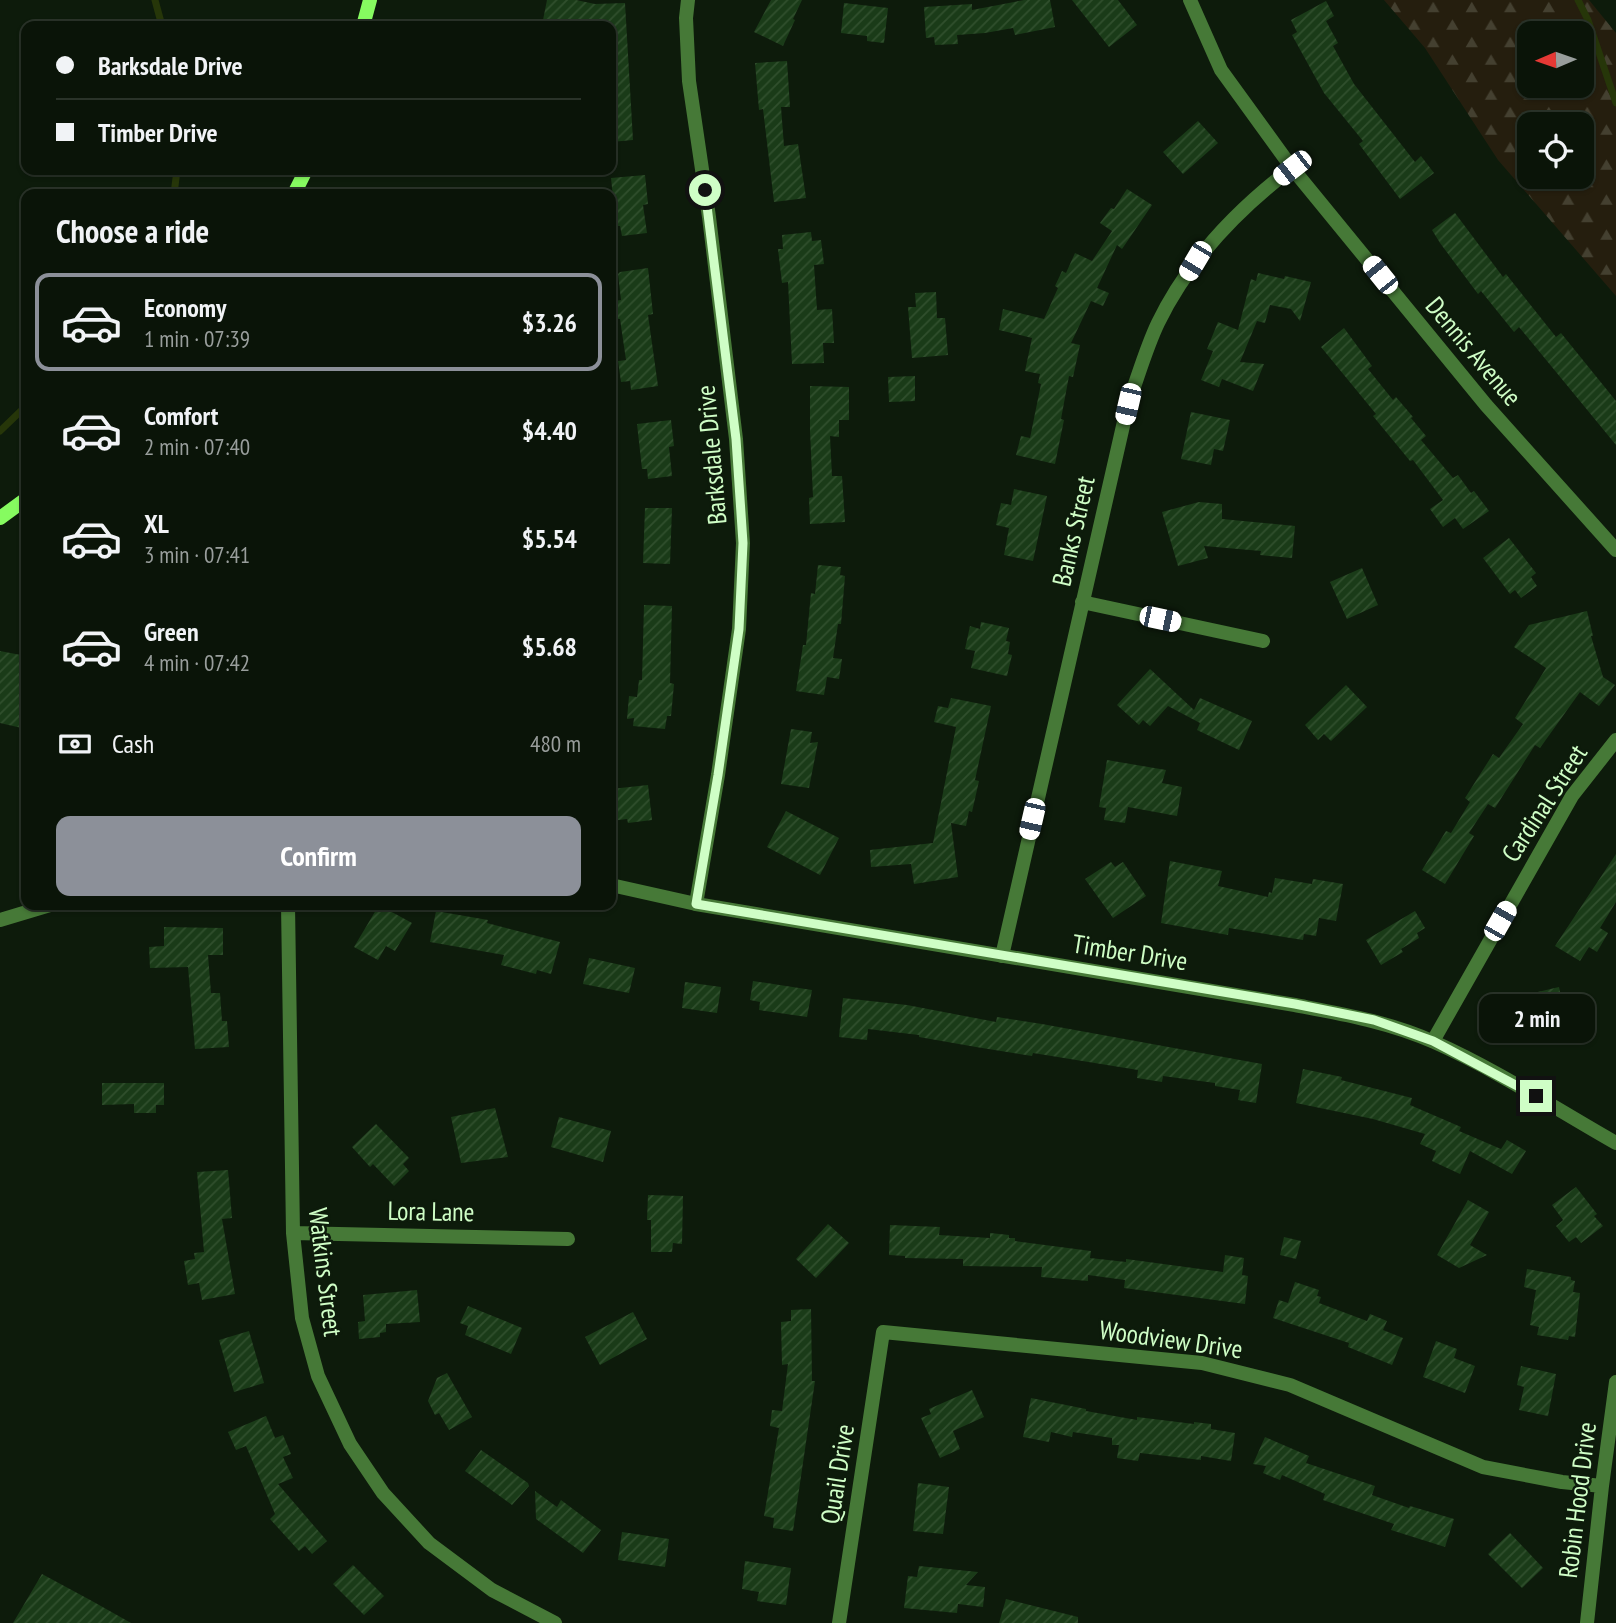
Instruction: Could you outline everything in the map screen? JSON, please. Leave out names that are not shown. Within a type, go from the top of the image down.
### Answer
[{"type":"main road","points":[[364,21],[370,0]]},
{"type":"main road","points":[[0,518],[21,503]]},
{"type":"street","name":"Barksdale Drive","points":[[688,0],[686,18],[689,81],[709,216],[736,439],[743,543],[739,629],[696,904]]},
{"type":"street","name":"Dennis Avenue","points":[[1190,0],[1222,70],[1292,168],[1486,405],[1616,550]]},
{"type":"street","name":"Banks Street","points":[[1002,956],[1128,404],[1158,323],[1195,261],[1262,191],[1292,168]]},
{"type":"street","points":[[1082,601],[1263,641]]},
{"type":"street","name":"Cardinal Street","points":[[1433,1041],[1572,796],[1616,740]]},
{"type":"street","name":"Timber Drive","points":[[616,886],[696,904],[1295,1004],[1374,1020],[1433,1041],[1514,1083],[1616,1143]]},
{"type":"street","points":[[0,919],[32,910]]},
{"type":"street","name":"Watkins Street","points":[[288,910],[293,1233],[302,1318],[318,1376],[350,1444],[383,1493],[429,1543],[492,1590],[555,1623]]},
{"type":"street","name":"Lora Lane","points":[[293,1233],[568,1238]]},
{"type":"street","name":"Woodview Drive","points":[[883,1332],[1202,1363],[1290,1385],[1483,1467],[1562,1482],[1602,1486]]},
{"type":"street","name":"Quail Drive","points":[[839,1623],[883,1332]]},
{"type":"street","name":"Robin Hood Drive","points":[[1587,1623],[1616,1382]]},
{"type":"green space","points":[[1384,0],[1589,0],[1616,33],[1616,296],[1523,189],[1594,189],[1594,112],[1517,112],[1517,182],[1498,160],[1425,48]]},
{"type":"building","points":[[547,0],[576,0],[595,4],[625,3],[633,140],[616,142],[616,21],[543,20]]},
{"type":"building","points":[[771,0],[802,0],[783,46],[754,32]]},
{"type":"building","points":[[1024,0],[1050,0],[1055,27],[1015,35],[1013,28],[957,35],[958,44],[935,45],[934,37],[926,38],[924,7],[972,4],[972,10]]},
{"type":"building","points":[[1072,0],[1118,0],[1137,25],[1109,47]]},
{"type":"building","points":[[1326,1],[1334,16],[1326,21],[1338,43],[1333,46],[1354,84],[1415,162],[1421,156],[1434,173],[1400,199],[1359,144],[1363,141],[1324,93],[1292,35],[1297,32],[1291,20]]},
{"type":"building","points":[[844,3],[888,8],[884,43],[867,41],[867,36],[841,33]]},
{"type":"building","points":[[787,61],[790,107],[781,107],[784,146],[798,144],[806,198],[774,202],[763,109],[759,110],[755,63]]},
{"type":"building","points":[[1198,121],[1218,143],[1183,174],[1163,152]]},
{"type":"building","points":[[645,175],[648,204],[643,205],[647,233],[622,236],[620,226],[616,226],[616,189],[612,189],[611,178]]},
{"type":"building","points":[[1127,189],[1152,205],[1122,249],[1117,245],[1097,288],[1109,293],[1103,306],[1091,301],[1071,343],[1080,345],[1073,377],[1069,376],[1055,464],[1016,455],[1021,436],[1030,438],[1041,384],[1038,383],[1040,374],[1025,371],[1032,338],[999,330],[1003,309],[1044,319],[1058,288],[1055,286],[1062,271],[1066,273],[1075,253],[1092,261],[1112,231],[1100,223],[1111,208],[1114,209]]},
{"type":"building","points":[[1455,213],[1503,277],[1506,274],[1556,337],[1561,333],[1616,401],[1616,445],[1519,327],[1514,332],[1481,291],[1478,294],[1440,243],[1432,230]]},
{"type":"building","points":[[811,232],[812,241],[821,240],[824,264],[814,265],[817,310],[832,309],[834,343],[823,343],[824,363],[792,364],[788,282],[782,283],[778,249],[783,249],[782,235]]},
{"type":"building","points":[[648,268],[653,314],[648,315],[658,386],[631,390],[630,381],[621,382],[618,361],[626,360],[620,319],[616,319],[616,301],[621,300],[620,272]]},
{"type":"building","points":[[1258,273],[1311,282],[1300,321],[1291,309],[1270,305],[1265,323],[1257,321],[1240,362],[1264,364],[1253,391],[1222,379],[1219,387],[1201,380],[1213,351],[1207,349],[1218,322],[1238,330],[1251,279],[1256,281]]},
{"type":"building","points":[[936,292],[937,318],[945,318],[948,355],[912,358],[908,307],[916,307],[915,293]]},
{"type":"building","points":[[1344,328],[1372,366],[1368,369],[1393,400],[1396,397],[1413,417],[1411,418],[1426,436],[1421,440],[1453,478],[1458,475],[1489,511],[1463,529],[1455,518],[1443,527],[1430,509],[1443,500],[1413,460],[1410,461],[1373,416],[1376,414],[1321,347]]},
{"type":"building","points":[[915,376],[915,401],[889,402],[888,377]]},
{"type":"building","points":[[810,386],[849,387],[849,420],[839,420],[839,437],[830,436],[832,476],[842,476],[845,522],[810,524],[809,498],[813,497]]},
{"type":"building","points":[[1191,412],[1230,420],[1223,451],[1214,449],[1211,465],[1181,459]]},
{"type":"building","points":[[671,420],[674,446],[669,447],[672,476],[648,479],[647,469],[642,469],[637,424]]},
{"type":"building","points":[[1014,489],[1047,496],[1033,561],[1004,555],[1009,528],[996,525],[1001,503],[1011,505]]},
{"type":"building","points":[[1199,502],[1222,504],[1222,519],[1295,526],[1292,558],[1260,555],[1261,551],[1204,546],[1208,558],[1178,566],[1162,512]]},
{"type":"building","points":[[645,508],[672,508],[670,564],[643,563]]},
{"type":"building","points":[[1509,538],[1536,573],[1531,577],[1537,586],[1521,598],[1515,590],[1510,594],[1483,558]]},
{"type":"building","points":[[818,565],[841,567],[840,575],[845,576],[841,624],[838,624],[833,658],[842,659],[839,679],[827,677],[824,695],[796,691]]},
{"type":"building","points":[[1362,568],[1378,605],[1347,619],[1330,582]]},
{"type":"building","points":[[644,605],[672,606],[670,683],[674,684],[671,716],[667,716],[665,729],[633,726],[634,718],[627,719],[629,696],[637,697],[639,680],[642,680]]},
{"type":"building","points":[[1587,611],[1603,677],[1615,685],[1599,706],[1580,692],[1540,748],[1535,745],[1495,808],[1488,804],[1469,833],[1474,836],[1445,884],[1422,870],[1446,831],[1451,833],[1470,802],[1465,798],[1493,754],[1499,758],[1523,724],[1515,718],[1546,668],[1514,647],[1529,625]]},
{"type":"building","points":[[981,622],[1009,628],[1006,641],[1010,642],[1008,654],[1012,655],[1007,676],[971,668],[975,651],[965,649],[970,626],[980,629]]},
{"type":"building","points":[[0,651],[21,655],[21,728],[0,723]]},
{"type":"building","points":[[1150,669],[1194,710],[1200,698],[1252,721],[1239,750],[1197,730],[1200,723],[1168,706],[1150,726],[1143,720],[1139,725],[1117,705]]},
{"type":"building","points":[[1346,685],[1367,707],[1331,741],[1324,734],[1318,740],[1305,725]]},
{"type":"building","points":[[951,698],[991,706],[975,780],[979,781],[966,826],[951,823],[958,877],[914,884],[911,864],[871,867],[870,850],[933,843],[956,727],[934,722],[938,706],[948,708]]},
{"type":"building","points":[[791,729],[812,732],[810,743],[818,742],[809,788],[781,784]]},
{"type":"building","points":[[1107,760],[1166,770],[1162,783],[1182,787],[1177,816],[1128,807],[1125,823],[1104,820],[1106,808],[1099,807]]},
{"type":"building","points":[[648,785],[652,820],[628,823],[627,819],[616,820],[616,788]]},
{"type":"building","points":[[786,811],[839,838],[820,875],[767,847]]},
{"type":"building","points":[[1616,854],[1616,902],[1600,928],[1608,933],[1597,952],[1589,947],[1580,961],[1555,946]]},
{"type":"building","points":[[1170,861],[1222,871],[1218,886],[1268,897],[1269,892],[1272,893],[1275,878],[1312,884],[1313,879],[1343,884],[1336,921],[1319,918],[1316,936],[1304,934],[1303,940],[1229,928],[1228,935],[1161,923]]},
{"type":"building","points":[[1111,862],[1115,867],[1123,862],[1146,896],[1113,918],[1085,879]]},
{"type":"building","points":[[376,910],[388,910],[412,923],[395,951],[386,946],[378,960],[354,947]]},
{"type":"building","points":[[436,911],[488,920],[487,923],[560,942],[551,974],[537,970],[536,974],[501,965],[504,955],[430,942]]},
{"type":"building","points":[[1415,911],[1425,928],[1417,933],[1419,938],[1401,949],[1403,952],[1381,965],[1366,940]]},
{"type":"building","points":[[164,927],[223,928],[223,955],[208,955],[211,993],[220,993],[222,1021],[227,1021],[229,1047],[195,1049],[188,967],[150,968],[149,947],[164,946]]},
{"type":"building","points":[[589,958],[635,968],[629,993],[583,984]]},
{"type":"building","points":[[753,981],[812,990],[807,1017],[759,1010],[760,1002],[750,1000]]},
{"type":"building","points":[[685,982],[721,987],[717,1013],[682,1008]]},
{"type":"building","points":[[1559,987],[1568,1027],[1534,1034],[1525,995]]},
{"type":"building","points":[[843,998],[907,1005],[996,1022],[997,1017],[1042,1024],[1262,1064],[1256,1103],[1238,1100],[1240,1090],[1215,1086],[1215,1083],[1163,1076],[1162,1082],[1137,1078],[1138,1070],[1033,1053],[1032,1056],[919,1035],[868,1029],[867,1040],[839,1037]]},
{"type":"building","points":[[1303,1069],[1342,1077],[1341,1080],[1412,1098],[1410,1105],[1461,1127],[1459,1131],[1501,1149],[1507,1140],[1526,1151],[1512,1174],[1470,1151],[1460,1174],[1432,1161],[1436,1151],[1420,1144],[1425,1134],[1373,1119],[1296,1103]]},
{"type":"building","points":[[102,1083],[164,1083],[164,1105],[156,1105],[156,1113],[134,1113],[134,1104],[102,1105]]},
{"type":"building","points":[[495,1108],[508,1157],[461,1163],[451,1117]]},
{"type":"building","points":[[559,1117],[611,1131],[603,1162],[551,1147]]},
{"type":"building","points":[[376,1124],[409,1158],[403,1164],[409,1171],[394,1186],[373,1164],[370,1167],[352,1147]]},
{"type":"building","points":[[228,1170],[232,1218],[222,1219],[235,1294],[202,1300],[199,1283],[188,1285],[184,1261],[195,1259],[194,1253],[204,1252],[197,1172]]},
{"type":"building","points":[[1576,1187],[1603,1226],[1581,1243],[1576,1237],[1569,1242],[1556,1226],[1563,1220],[1552,1205]]},
{"type":"building","points":[[648,1195],[683,1196],[682,1244],[673,1243],[672,1252],[651,1252],[651,1220],[647,1220]]},
{"type":"building","points":[[1468,1200],[1489,1212],[1470,1245],[1487,1255],[1459,1268],[1437,1255]]},
{"type":"building","points":[[828,1224],[849,1243],[816,1278],[796,1259]]},
{"type":"building","points":[[890,1225],[940,1227],[939,1235],[990,1238],[990,1233],[1009,1235],[1009,1238],[1015,1238],[1015,1241],[1091,1251],[1090,1258],[1126,1262],[1126,1259],[1223,1272],[1225,1255],[1244,1258],[1242,1275],[1248,1276],[1245,1304],[1124,1288],[1125,1280],[1088,1275],[1088,1281],[1041,1277],[1042,1267],[963,1266],[963,1259],[905,1258],[889,1255]]},
{"type":"building","points":[[1284,1237],[1301,1241],[1296,1259],[1280,1255]]},
{"type":"building","points":[[1527,1269],[1571,1277],[1571,1280],[1575,1281],[1573,1292],[1580,1293],[1575,1337],[1569,1336],[1568,1340],[1537,1335],[1539,1327],[1530,1325],[1536,1290],[1524,1287]]},
{"type":"building","points":[[1295,1282],[1319,1290],[1319,1303],[1367,1321],[1370,1314],[1387,1321],[1383,1330],[1403,1338],[1392,1365],[1348,1347],[1349,1343],[1273,1318],[1279,1300],[1288,1303]]},
{"type":"building","points":[[417,1290],[420,1322],[386,1324],[386,1332],[380,1333],[380,1337],[359,1339],[358,1322],[365,1321],[363,1295]]},
{"type":"building","points":[[468,1306],[522,1328],[511,1354],[465,1335],[468,1326],[460,1323]]},
{"type":"building","points":[[811,1309],[812,1381],[815,1381],[793,1531],[773,1528],[774,1518],[764,1516],[779,1428],[770,1426],[772,1410],[782,1411],[788,1364],[782,1365],[781,1322],[791,1321],[791,1310]]},
{"type":"building","points":[[633,1312],[647,1339],[600,1365],[585,1337]]},
{"type":"building","points":[[249,1331],[264,1383],[234,1392],[219,1340]]},
{"type":"building","points":[[1436,1341],[1457,1349],[1454,1358],[1475,1366],[1465,1393],[1423,1377]]},
{"type":"building","points":[[1521,1366],[1556,1374],[1548,1416],[1519,1410],[1524,1387],[1517,1385]]},
{"type":"building","points":[[447,1373],[472,1417],[449,1430],[439,1413],[435,1415],[428,1401],[437,1378]]},
{"type":"building","points":[[972,1390],[984,1417],[953,1431],[960,1449],[940,1458],[921,1418],[931,1414],[929,1409]]},
{"type":"building","points":[[1031,1398],[1137,1420],[1137,1417],[1211,1424],[1211,1429],[1235,1433],[1231,1461],[1201,1456],[1201,1460],[1140,1453],[1138,1461],[1117,1458],[1119,1445],[1112,1445],[1112,1438],[1073,1432],[1072,1437],[1051,1432],[1049,1442],[1023,1437]]},
{"type":"building","points":[[266,1416],[275,1438],[283,1435],[291,1454],[283,1457],[293,1478],[278,1484],[327,1541],[312,1554],[305,1546],[299,1551],[270,1519],[275,1514],[246,1446],[236,1450],[228,1432]]},
{"type":"building","points":[[1265,1437],[1309,1456],[1306,1463],[1375,1486],[1372,1495],[1454,1519],[1445,1547],[1391,1530],[1394,1524],[1323,1500],[1325,1494],[1282,1475],[1280,1480],[1263,1473],[1266,1466],[1253,1464]]},
{"type":"building","points":[[481,1450],[528,1483],[529,1486],[512,1505],[465,1471]]},
{"type":"building","points":[[918,1483],[949,1487],[943,1534],[913,1531]]},
{"type":"building","points":[[535,1491],[557,1507],[561,1500],[601,1530],[583,1553],[536,1519]]},
{"type":"building","points":[[622,1532],[669,1539],[665,1567],[618,1560]]},
{"type":"building","points":[[1510,1533],[1543,1568],[1522,1588],[1488,1554]]},
{"type":"building","points":[[745,1561],[791,1568],[786,1605],[757,1601],[759,1592],[742,1589]]},
{"type":"building","points":[[353,1565],[384,1596],[364,1615],[333,1584]]},
{"type":"building","points":[[919,1566],[978,1572],[966,1585],[985,1587],[983,1607],[958,1604],[957,1613],[904,1608],[908,1576],[917,1577]]},
{"type":"building","points":[[42,1574],[92,1601],[131,1623],[13,1623]]},
{"type":"building","points":[[1006,1599],[1078,1617],[1078,1623],[999,1623]]},
{"type":"waterway","points":[[155,0],[161,21]]},
{"type":"waterway","points":[[1578,0],[1588,20],[1616,103]]},
{"type":"waterway","points":[[175,189],[176,175]]},
{"type":"waterway","points":[[0,431],[21,411]]},
{"type":"route","points":[[705,190],[736,439],[743,543],[739,629],[696,904],[1295,1004],[1374,1020],[1433,1041],[1536,1096]]}]
